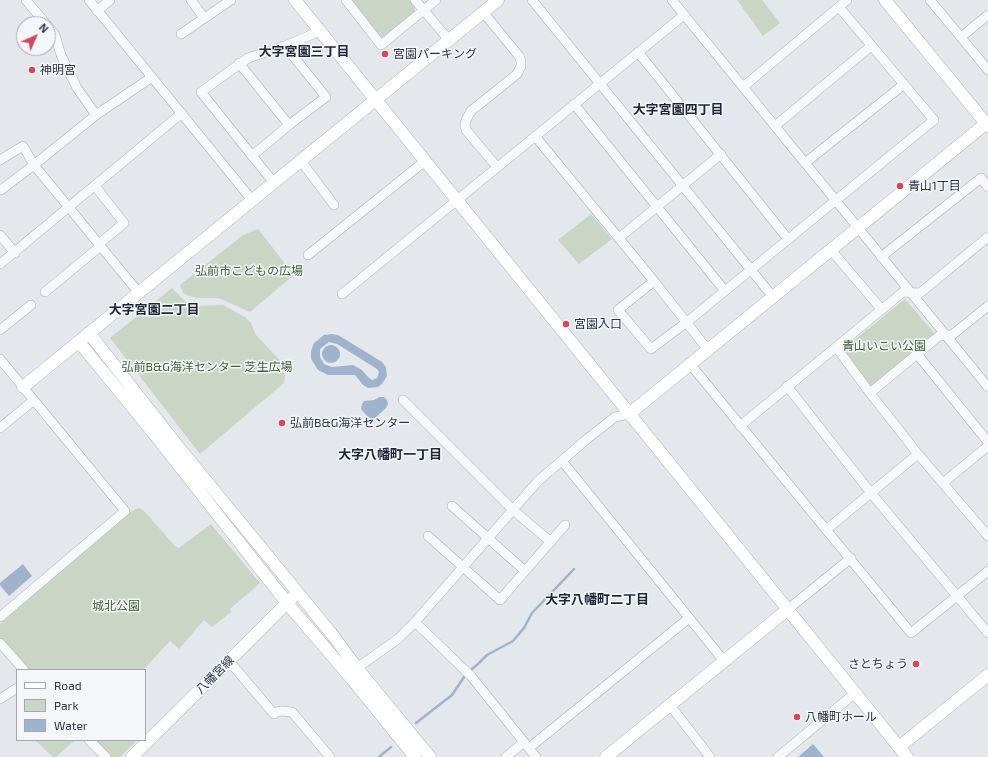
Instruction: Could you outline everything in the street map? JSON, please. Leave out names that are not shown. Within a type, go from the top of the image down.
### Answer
[{"type":"street","points":[[26,0],[39,16]]},
{"type":"street","points":[[89,0],[252,200]]},
{"type":"street","points":[[98,11],[110,0]]},
{"type":"street","points":[[191,0],[204,18]]},
{"type":"street","points":[[181,34],[232,0]]},
{"type":"street","points":[[296,0],[907,757]]},
{"type":"street","points":[[346,0],[381,45],[436,0]]},
{"type":"street","points":[[415,0],[449,40]]},
{"type":"street","points":[[24,387],[498,0]]},
{"type":"street","points":[[532,0],[773,297]]},
{"type":"street","points":[[672,0],[946,336],[985,376],[988,387]]},
{"type":"street","points":[[743,87],[847,0]]},
{"type":"street","points":[[357,668],[399,638],[415,622],[538,481],[615,417],[629,414],[987,124],[885,0]]},
{"type":"street","points":[[930,0],[988,70]]},
{"type":"street","points":[[654,280],[618,310],[651,349],[687,322],[934,120],[903,85],[839,7]]},
{"type":"street","points":[[483,12],[519,56],[521,61],[517,74],[471,111],[465,124],[466,130],[497,167]]},
{"type":"street","points":[[342,294],[684,15]]},
{"type":"street","points":[[961,38],[988,15]]},
{"type":"street","points":[[274,183],[201,92],[239,63],[248,58],[285,46],[320,31]]},
{"type":"street","points":[[56,38],[61,55],[77,88],[96,115]]},
{"type":"street","points":[[252,156],[326,97],[285,46]]},
{"type":"street","points":[[774,126],[871,46]]},
{"type":"street","points":[[638,52],[788,239]]},
{"type":"street","points":[[239,63],[289,125]]},
{"type":"street","points":[[1,190],[96,115],[152,77]]},
{"type":"street","points":[[805,164],[903,85]]},
{"type":"street","points":[[574,104],[725,291]]},
{"type":"street","points":[[0,264],[182,114]]},
{"type":"street","points":[[535,136],[654,280],[708,350]]},
{"type":"street","points":[[0,160],[23,146],[34,165],[139,293]]},
{"type":"street","points":[[619,238],[721,154]]},
{"type":"street","points":[[301,161],[334,205]]},
{"type":"street","points":[[308,255],[425,161]]},
{"type":"street","points":[[881,257],[981,178],[988,187]]},
{"type":"street","points":[[45,292],[97,249],[99,244],[124,223],[95,186]]},
{"type":"street","points":[[325,192],[332,186]]},
{"type":"street","points":[[0,235],[15,253]]},
{"type":"street","points":[[740,426],[903,292],[920,293],[988,237]]},
{"type":"street","points":[[831,250],[882,310]]},
{"type":"street","points":[[0,330],[31,305]]},
{"type":"street","points":[[870,393],[939,336],[952,335],[988,306]]},
{"type":"street","points":[[89,333],[176,444],[331,633],[357,668],[430,757]]},
{"type":"street","points":[[79,342],[160,441],[287,603],[416,757]]},
{"type":"street","points":[[836,347],[918,454],[988,536]]},
{"type":"street","points":[[917,354],[988,442]]},
{"type":"street","points":[[0,359],[124,511],[0,618]]},
{"type":"street","points":[[690,364],[851,558],[911,633],[988,571]]},
{"type":"street","points":[[787,386],[871,493],[958,595],[988,633]]},
{"type":"street","points":[[0,428],[34,400]]},
{"type":"street","points":[[403,400],[513,510],[551,542]]},
{"type":"street","points":[[943,483],[988,446]]},
{"type":"street","points":[[827,529],[918,454]]},
{"type":"street","points":[[562,461],[724,661]]},
{"type":"street","points":[[452,506],[525,572]]},
{"type":"street","points":[[428,536],[500,600],[566,525]]},
{"type":"street","points":[[606,757],[851,558]]},
{"type":"street","name":"八幡宮線","points":[[138,755],[297,593]]},
{"type":"street","points":[[506,757],[526,745],[689,618]]},
{"type":"street","points":[[415,622],[472,676],[536,757]]},
{"type":"street","points":[[0,643],[23,669]]},
{"type":"street","points":[[229,661],[274,714],[282,711],[292,712],[330,757]]},
{"type":"street","points":[[899,747],[988,675]]},
{"type":"street","points":[[0,699],[16,689]]},
{"type":"street","points":[[778,757],[855,693]]},
{"type":"street","points":[[670,705],[710,757]]},
{"type":"street","points":[[90,741],[106,757]]},
{"type":"green space","points":[[351,0],[409,0],[415,7],[414,13],[384,37],[380,36]]},
{"type":"green space","points":[[737,0],[762,0],[780,23],[763,36]]},
{"type":"green space","points":[[591,214],[612,239],[579,264],[558,240]]},
{"type":"green space","name":"弘前市こどもの広場","points":[[258,229],[294,275],[250,312],[219,298],[197,298],[183,293],[180,285],[243,235]]},
{"type":"green space","name":"弘前B&G海洋センター 芝生広場","points":[[172,288],[187,303],[195,306],[223,305],[245,317],[251,323],[256,335],[286,367],[284,383],[200,454],[110,338]]},
{"type":"green space","name":"青山いこい公園","points":[[905,299],[935,334],[869,388],[841,351]]},
{"type":"green space","name":"城北公園","points":[[139,508],[144,511],[175,546],[179,548],[211,524],[260,583],[230,609],[231,612],[212,627],[204,620],[179,649],[170,641],[144,669],[28,669],[0,637],[0,624],[123,515]]},
{"type":"green space","points":[[36,741],[74,741],[56,757],[53,757]]},
{"type":"green space","points":[[96,741],[136,741],[120,757],[111,757]]},
{"type":"water","points":[[324,335],[338,335],[382,362],[386,367],[387,376],[382,384],[378,387],[368,388],[363,385],[355,375],[328,375],[318,370],[311,359],[311,351],[314,343]],"holes":[[[329,342],[337,344],[377,369],[379,372],[377,378],[372,380],[362,370],[353,365],[332,367],[324,364],[320,357],[320,349]]]},
{"type":"water","points":[[331,345],[337,348],[340,354],[337,360],[331,363],[325,360],[322,354],[325,348]]},
{"type":"water","points":[[384,397],[388,404],[386,408],[372,419],[368,417],[361,409],[362,404],[364,401],[374,400]]},
{"type":"water","points":[[23,564],[32,576],[9,596],[0,583]]},
{"type":"water","points":[[813,744],[824,757],[798,757]]},
{"type":"waterway","points":[[416,723],[452,695],[466,674],[487,655],[513,641],[524,628],[532,613],[574,569]]},
{"type":"waterway","points":[[379,757],[391,747]]},
{"type":"place","name":"宮園パーキング","points":[[385,54]]},
{"type":"place","name":"神明宮","points":[[32,70]]},
{"type":"place","name":"青山1丁目","points":[[900,186]]},
{"type":"place","name":"宮園入口","points":[[566,324]]},
{"type":"place","name":"弘前B&G海洋センター","points":[[282,423]]},
{"type":"place","name":"さとちょう","points":[[916,664]]},
{"type":"place","name":"八幡町ホール","points":[[797,717]]},
{"type":"district","name":"大字宮園三丁目","points":[[304,52]]},
{"type":"district","name":"大字宮園四丁目","points":[[678,110]]},
{"type":"district","name":"大字宮園二丁目","points":[[154,310]]},
{"type":"district","name":"大字八幡町一丁目","points":[[390,455]]},
{"type":"district","name":"大字八幡町二丁目","points":[[597,600]]}]
